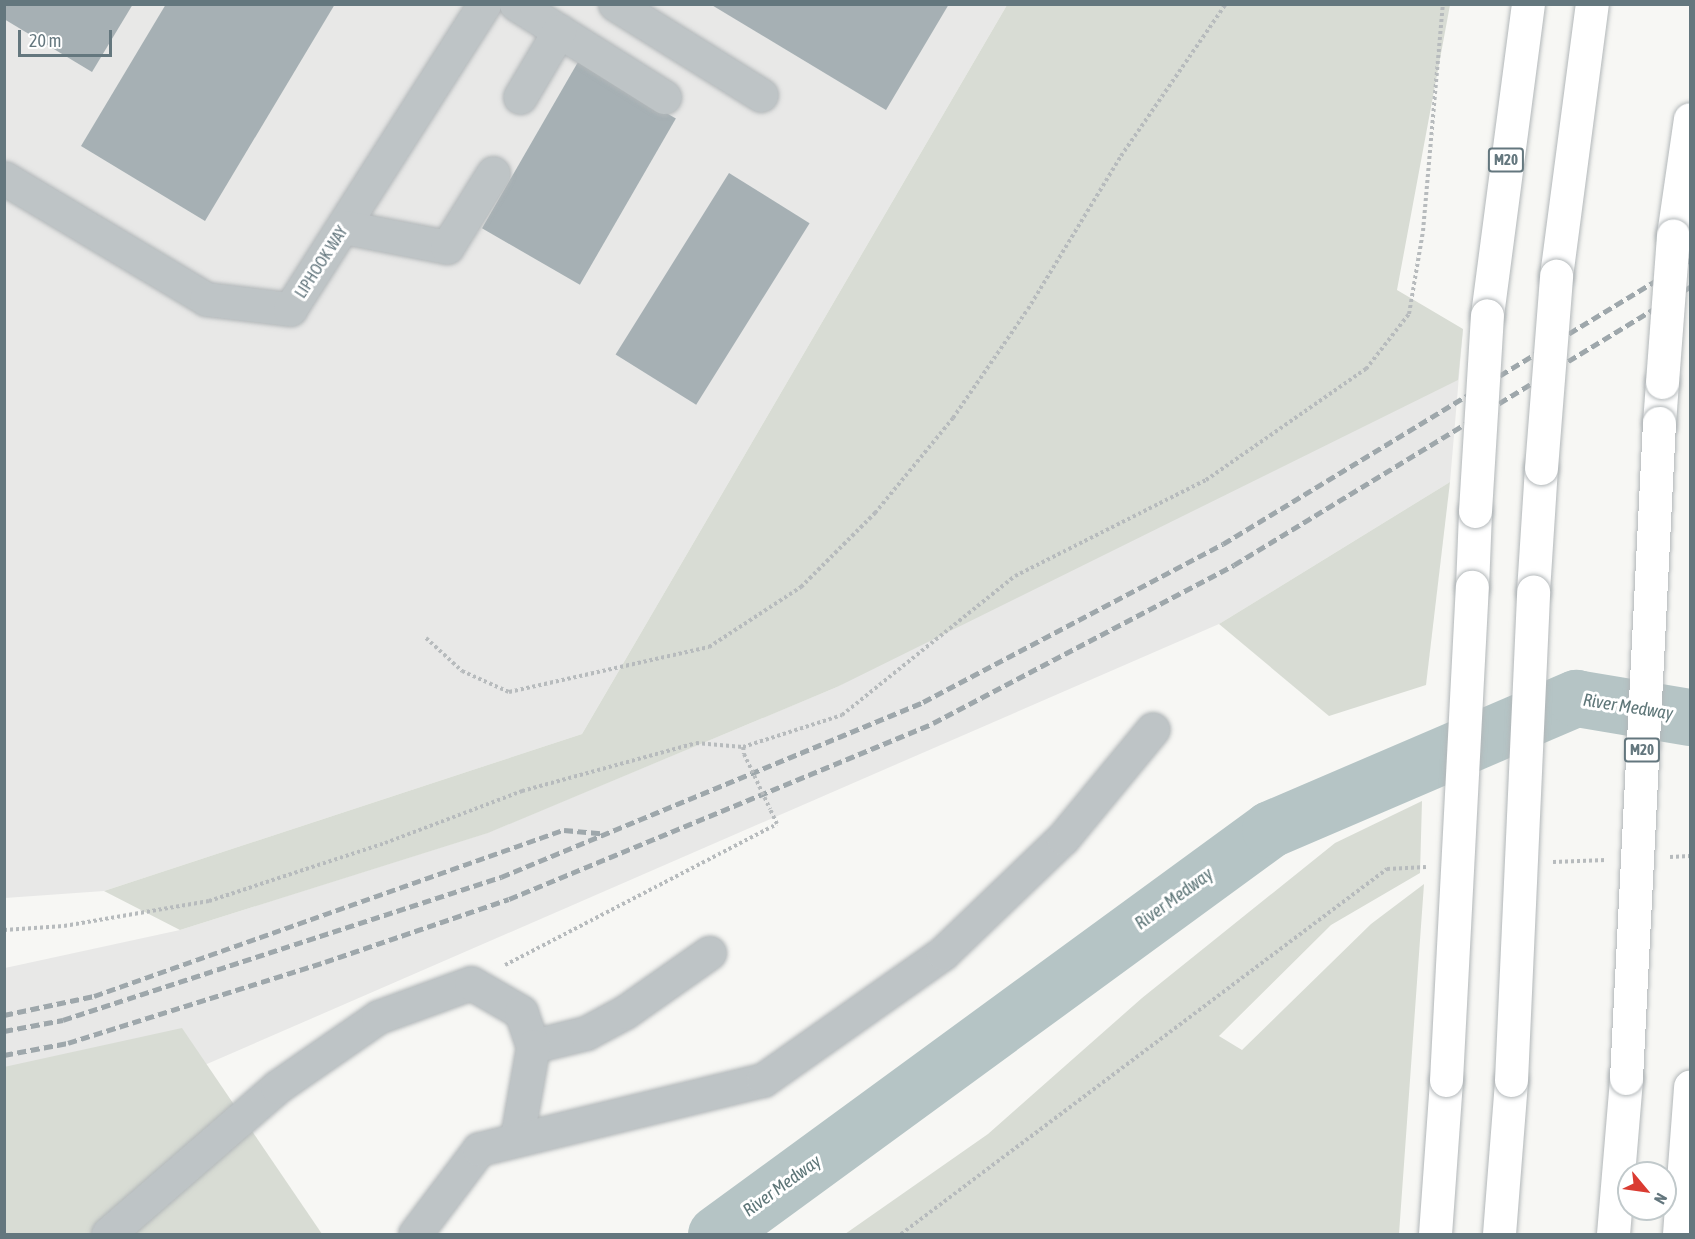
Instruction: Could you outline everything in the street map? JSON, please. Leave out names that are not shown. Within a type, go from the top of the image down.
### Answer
[{"type":"highway","name":"M20","points":[[1435,1234],[1446,1080],[1487,315],[1528,4]]},
{"type":"highway","points":[[1499,1234],[1511,1080],[1533,591],[1541,468],[1556,276],[1592,4]]},
{"type":"highway","name":"M20","points":[[1613,1234],[1626,1078],[1659,423],[1673,235],[1690,119]]},
{"type":"highway","points":[[1678,1234],[1690,1086]]},
{"type":"street","name":"LIPHOOK WAY","points":[[4,178],[206,299],[290,309],[484,4]]},
{"type":"street","points":[[516,4],[664,97]]},
{"type":"street","points":[[615,4],[761,94]]},
{"type":"street","points":[[520,97],[559,31]]},
{"type":"street","points":[[344,227],[447,248],[493,173]]},
{"type":"street","points":[[415,1234],[479,1149],[517,1137],[763,1080],[943,952],[1063,838],[1153,729]]},
{"type":"street","points":[[533,1046],[586,1033],[626,1012],[709,952]]},
{"type":"street","points":[[108,1234],[277,1087],[369,1023],[471,983],[521,1012],[533,1046],[517,1137]]},
{"type":"path","points":[[426,638],[462,671],[509,692],[709,647],[801,587],[875,513],[953,418],[1028,309],[1121,156],[1226,4]]},
{"type":"path","points":[[4,930],[64,926],[209,900],[385,843],[522,791],[696,743],[743,747],[842,715],[1015,576],[1206,480],[1366,369],[1409,315],[1423,231],[1443,4]]},
{"type":"path","points":[[471,983],[777,824],[743,747]]},
{"type":"path","points":[[901,1234],[1387,869]]},
{"type":"shaded area","points":[[5,5],[1007,5],[582,734],[104,891],[5,898]]},
{"type":"shaded area","points":[[1007,5],[1450,5],[1397,290],[1463,329],[1458,380],[837,687],[488,833],[180,930],[104,891],[582,734]]},
{"type":"shaded area","points":[[1463,329],[1450,482],[1219,624],[207,1064],[5,1120],[5,968],[180,930],[487,833],[837,687]]},
{"type":"shaded area","points":[[1450,482],[1426,685],[1329,716],[1219,624]]},
{"type":"shaded area","points":[[1422,801],[1420,873],[1331,925],[1219,1036],[1242,1050],[1371,924],[1424,884],[1399,1234],[845,1234],[988,1134],[1142,998],[1335,843]]},
{"type":"shaded area","points":[[182,1028],[322,1234],[5,1234],[4,1067]]},
{"type":"building","points":[[4,4],[133,4],[92,72],[4,19]]},
{"type":"building","points":[[166,4],[335,4],[205,221],[81,146]]},
{"type":"building","points":[[710,4],[949,4],[886,110]]},
{"type":"building","points":[[578,62],[676,118],[580,285],[482,228]]},
{"type":"building","points":[[729,173],[810,223],[696,405],[616,354]]},
{"type":"waterway","name":"River Medway","points":[[716,1234],[1270,829],[1576,698],[1690,717]]},
{"type":"railway","points":[[4,1031],[63,1020],[501,877],[923,702],[1223,544],[1690,260]]},
{"type":"railway","points":[[4,1055],[68,1043],[325,962],[509,899],[933,723],[1234,565],[1690,287]]},
{"type":"railway","points":[[4,1015],[94,996],[564,830],[601,833]]}]
